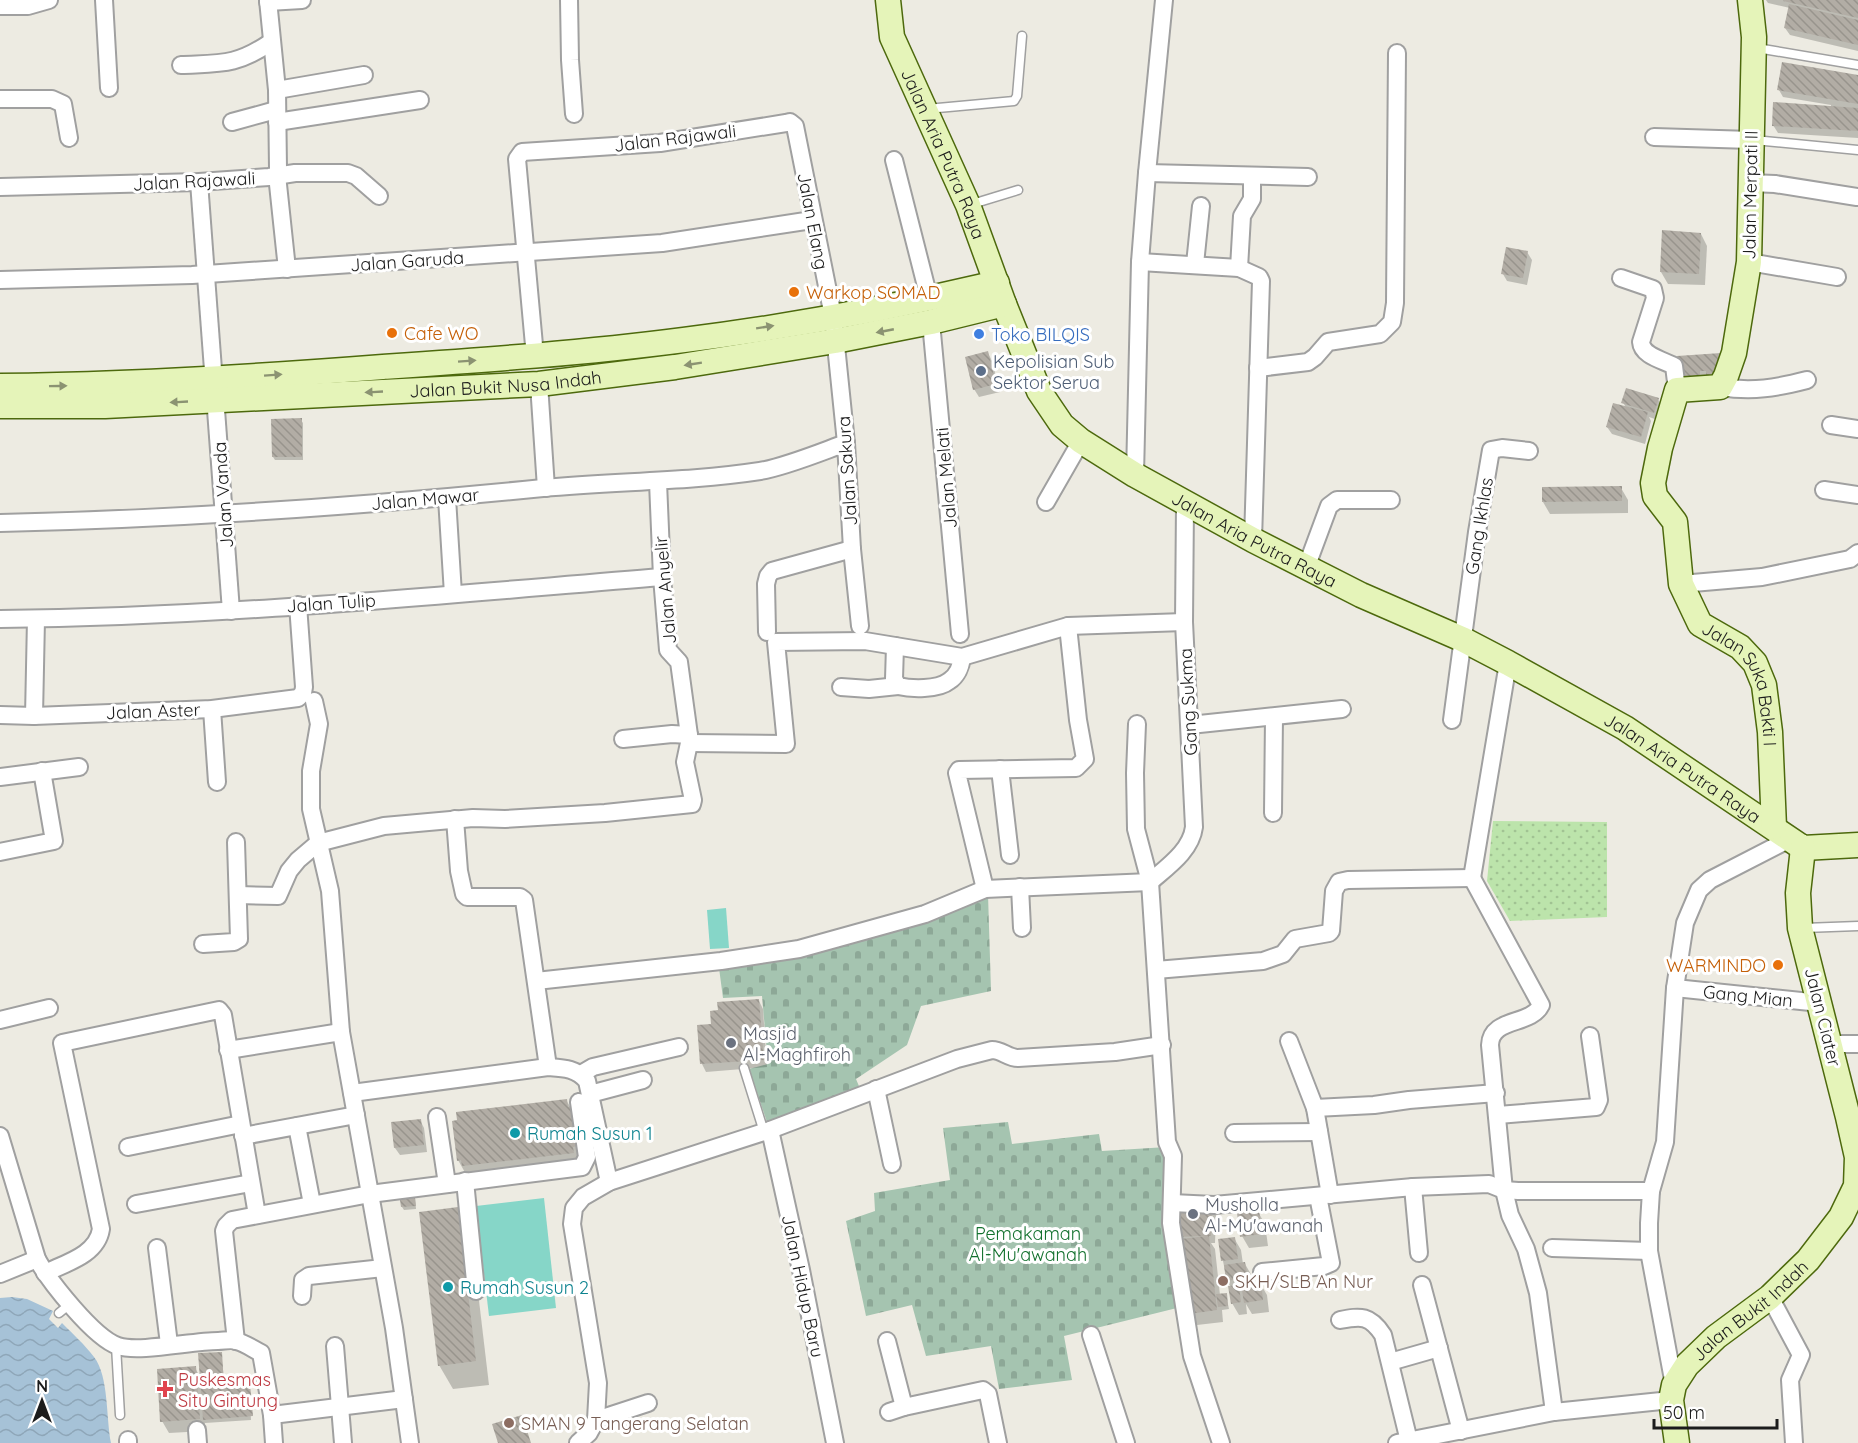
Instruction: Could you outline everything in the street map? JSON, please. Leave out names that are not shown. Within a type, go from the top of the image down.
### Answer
[{"type":"street","points":[[0,6],[28,6],[49,0]]},
{"type":"street","points":[[104,0],[109,88]]},
{"type":"street","points":[[286,269],[277,175],[277,90],[268,1],[302,0]]},
{"type":"street","points":[[569,0],[574,114]]},
{"type":"street","name":"Jalan Aria Putra Raya","points":[[888,0],[892,37],[968,205],[1039,392],[1062,425],[1081,441],[1135,476],[1185,504],[1361,595],[1462,639],[1625,728],[1788,839]]},
{"type":"street","points":[[1135,476],[1140,261],[1164,0]]},
{"type":"street","name":"Jalan Merpati II","points":[[1720,387],[1734,353],[1749,262],[1750,140],[1754,48],[1750,0]]},
{"type":"street","points":[[181,65],[231,62],[252,55],[271,42]]},
{"type":"street","points":[[1258,368],[1308,362],[1328,342],[1380,334],[1392,322],[1395,303],[1397,53]]},
{"type":"street","points":[[277,90],[364,75]]},
{"type":"street","points":[[0,99],[58,101],[63,104],[69,138]]},
{"type":"street","points":[[232,122],[420,100]]},
{"type":"street","name":"Jalan Rajawali","points":[[526,253],[517,159],[526,150],[660,143],[790,122],[795,126]]},
{"type":"street","name":"Jalan Elang","points":[[795,126],[833,316]]},
{"type":"street","points":[[1654,137],[1750,140]]},
{"type":"street","points":[[894,160],[929,298]]},
{"type":"street","name":"Jalan Rajawali","points":[[0,187],[198,182],[295,173],[348,174],[356,176],[379,196]]},
{"type":"street","points":[[1147,174],[1308,177]]},
{"type":"street","points":[[1239,268],[1242,216],[1252,199],[1252,176]]},
{"type":"street","name":"Jalan Vanda","points":[[198,182],[231,611]]},
{"type":"street","points":[[1750,183],[1775,183],[1857,197]]},
{"type":"street","points":[[1195,264],[1201,206]]},
{"type":"street","name":"Jalan Garuda","points":[[0,280],[206,274],[662,243],[812,220]]},
{"type":"street","points":[[526,253],[535,356]]},
{"type":"street","points":[[1140,261],[1239,268],[1259,277],[1262,284],[1252,540]]},
{"type":"street","points":[[1749,262],[1837,277]]},
{"type":"street","points":[[1621,278],[1653,289],[1655,298],[1641,347],[1645,352],[1674,366],[1677,390],[1720,387],[1742,391],[1771,389],[1808,380]]},
{"type":"street","name":"Jalan Bukit Nusa Indah","points":[[0,406],[105,406],[215,390],[686,340],[929,298],[1000,294]]},
{"type":"street","name":"Jalan Bukit Nusa Indah","points":[[0,386],[103,385],[215,390],[539,384],[675,367],[835,341],[932,322],[1000,294]]},
{"type":"street","name":"Jalan Sakura","points":[[833,316],[846,444],[852,549],[860,626]]},
{"type":"street","name":"Jalan Melati","points":[[932,322],[960,634]]},
{"type":"street","points":[[539,384],[546,488]]},
{"type":"street","name":"Jalan Suka Bakti I","points":[[1677,390],[1660,448],[1653,483],[1655,496],[1675,522],[1681,584],[1700,624],[1740,647],[1755,663],[1764,685],[1788,839]]},
{"type":"street","points":[[1831,425],[1858,429]]},
{"type":"street","points":[[1046,502],[1081,441]]},
{"type":"street","name":"Jalan Mawar","points":[[0,523],[122,521],[447,498],[546,488],[658,482],[762,471],[846,444]]},
{"type":"street","name":"Gang Ikhlas","points":[[1462,639],[1491,450],[1502,448],[1529,451]]},
{"type":"street","name":"Jalan Anyelir","points":[[454,819],[506,819],[606,813],[688,805],[693,800],[685,762],[689,739],[679,662],[668,650],[658,482]]},
{"type":"street","points":[[1824,490],[1858,495]]},
{"type":"street","points":[[447,498],[453,594]]},
{"type":"street","points":[[1306,567],[1329,506],[1337,500],[1391,500]]},
{"type":"street","name":"Gang Sukma","points":[[1150,882],[1188,846],[1193,837],[1194,827],[1184,622],[1185,504]]},
{"type":"street","points":[[767,632],[766,584],[772,571],[852,549]]},
{"type":"street","points":[[1681,584],[1762,577],[1850,559],[1858,553]]},
{"type":"street","name":"Jalan Tulip","points":[[0,619],[231,611],[662,577]]},
{"type":"street","points":[[298,605],[304,687],[319,724],[311,771],[311,809],[330,891],[341,1032],[383,1268],[410,1443]]},
{"type":"street","points":[[34,716],[36,619]]},
{"type":"street","points":[[623,739],[672,734],[689,739],[786,744],[776,642],[865,641],[962,657],[1068,626],[1184,622]]},
{"type":"street","points":[[985,889],[957,776],[959,770],[1076,768],[1084,759],[1068,626]]},
{"type":"street","points":[[1452,720],[1462,639]]},
{"type":"street","points":[[895,646],[894,679],[898,686]]},
{"type":"street","points":[[841,687],[869,689],[937,686],[949,682],[958,671],[962,657]]},
{"type":"street","points":[[1508,663],[1472,878],[1540,1005],[1536,1012],[1496,1030],[1491,1037],[1504,1190],[1510,1215],[1526,1249],[1538,1293],[1554,1412]]},
{"type":"street","name":"Jalan Aster","points":[[0,715],[34,716],[212,709],[309,697]]},
{"type":"street","points":[[212,709],[217,782]]},
{"type":"street","points":[[1190,725],[1342,709]]},
{"type":"street","points":[[1273,813],[1274,717]]},
{"type":"street","points":[[1137,723],[1136,829],[1150,882],[1167,1142],[1173,1156],[1171,1223],[1192,1356],[1221,1443]]},
{"type":"street","points":[[0,777],[79,767]]},
{"type":"street","points":[[1000,769],[1010,855]]},
{"type":"street","points":[[0,852],[54,841],[42,771]]},
{"type":"street","points":[[238,895],[278,896],[289,871],[318,843],[384,826],[454,819],[459,871],[464,894],[472,898],[520,897],[524,900],[548,1067]]},
{"type":"street","points":[[1677,1443],[1672,1393],[1650,1251],[1649,1223],[1651,1191],[1665,1142],[1676,988],[1685,922],[1699,890],[1710,880],[1788,839],[1858,845]]},
{"type":"street","name":"Jalan Ciater","points":[[1788,839],[1798,893],[1800,928],[1829,1044],[1853,1117],[1857,1187]]},
{"type":"street","points":[[202,944],[237,942],[239,934],[236,842]]},
{"type":"street","points":[[1156,970],[1263,961],[1283,954],[1295,939],[1329,933],[1334,891],[1339,882],[1472,878]]},
{"type":"street","points":[[536,981],[721,961],[799,949],[925,914],[985,889],[1150,882]]},
{"type":"street","points":[[1020,887],[1023,928]]},
{"type":"street","name":"Gang Mian","points":[[1676,988],[1820,1003]]},
{"type":"street","points":[[0,1020],[49,1008]]},
{"type":"street","points":[[0,1274],[39,1262],[86,1253],[99,1239],[101,1229],[62,1043],[219,1010],[223,1015],[257,1215]]},
{"type":"street","points":[[228,1050],[341,1032]]},
{"type":"street","points":[[1498,1114],[1596,1107],[1599,1100],[1590,1036]]},
{"type":"street","points":[[1262,1272],[1323,1266],[1331,1263],[1315,1108],[1289,1041]]},
{"type":"street","points":[[1829,1044],[1858,1044]]},
{"type":"street","points":[[578,1443],[589,1433],[596,1420],[598,1383],[572,1215],[574,1208],[583,1197],[609,1182],[767,1131],[957,1059],[992,1050],[1018,1058],[1115,1052],[1162,1046]]},
{"type":"street","points":[[581,1074],[593,1067],[679,1047]]},
{"type":"street","points":[[236,1341],[224,1231],[232,1220],[370,1194],[582,1167],[587,1157],[585,1098],[587,1081],[581,1074],[570,1069],[548,1067],[352,1093]]},
{"type":"street","points":[[585,1098],[643,1080]]},
{"type":"street","points":[[876,1089],[892,1164]]},
{"type":"street","points":[[1315,1108],[1374,1105],[1496,1093]]},
{"type":"street","points":[[585,1098],[609,1182]]},
{"type":"street","points":[[128,1147],[242,1130],[297,1126],[356,1115]]},
{"type":"street","points":[[437,1117],[447,1184]]},
{"type":"street","points":[[297,1126],[312,1204]]},
{"type":"street","name":"Jalan Hidup Baru","points":[[767,1131],[801,1270],[835,1443]]},
{"type":"street","points":[[1234,1133],[1319,1132]]},
{"type":"street","points":[[0,1136],[39,1262],[65,1309],[116,1346],[130,1348],[204,1341],[236,1341],[261,1353],[272,1415],[274,1443]]},
{"type":"street","points":[[465,1181],[476,1291]]},
{"type":"street","points":[[136,1204],[251,1182]]},
{"type":"street","points":[[1172,1203],[1214,1205],[1413,1187],[1489,1184],[1504,1190],[1651,1191]]},
{"type":"street","points":[[1413,1187],[1419,1253]]},
{"type":"street","name":"Jalan Bukit Indah","points":[[1672,1393],[1687,1365],[1701,1351],[1770,1297],[1808,1260],[1841,1217],[1857,1187]]},
{"type":"street","points":[[157,1248],[169,1344]]},
{"type":"street","points":[[1552,1248],[1650,1251]]},
{"type":"street","points":[[302,1296],[303,1280],[309,1276],[383,1268]]},
{"type":"street","points":[[1422,1285],[1461,1431]]},
{"type":"street","points":[[1770,1297],[1801,1355],[1790,1380],[1794,1443]]},
{"type":"street","points":[[1340,1320],[1357,1317],[1368,1319],[1383,1335],[1403,1442],[1554,1412],[1672,1393]]},
{"type":"street","points":[[1091,1335],[1126,1443]]},
{"type":"street","points":[[887,1341],[896,1409],[983,1390],[988,1394],[998,1443]]},
{"type":"street","points":[[335,1346],[343,1443]]},
{"type":"street","points":[[1398,1360],[1439,1348]]},
{"type":"street","points":[[272,1415],[404,1399]]},
{"type":"street","points":[[596,1420],[648,1404]]},
{"type":"lane","points":[[925,109],[1014,101],[1017,96],[1022,36]]},
{"type":"lane","points":[[1754,48],[1858,65]]},
{"type":"lane","points":[[1750,140],[1858,150]]},
{"type":"lane","points":[[968,205],[1018,190]]},
{"type":"lane","points":[[1800,928],[1858,926]]},
{"type":"lane","points":[[744,1068],[767,1131]]},
{"type":"lane","points":[[116,1346],[120,1415]]},
{"type":"green space","points":[[1493,821],[1607,822],[1607,917],[1510,921],[1487,881]]},
{"type":"green space","points":[[988,894],[991,991],[921,1006],[907,1045],[856,1079],[861,1091],[768,1125],[749,1069],[768,1064],[762,996],[723,998],[719,968]]},
{"type":"green space","name":"Pemakaman Al-Mu'awanah","points":[[1008,1122],[1012,1144],[1099,1134],[1102,1151],[1167,1147],[1181,1307],[1064,1336],[1072,1380],[999,1389],[991,1346],[926,1356],[912,1305],[866,1316],[846,1221],[875,1211],[874,1193],[950,1180],[943,1128]]},
{"type":"shaded area","points":[[726,908],[729,948],[710,949],[707,910]]},
{"type":"shaded area","points":[[544,1198],[556,1308],[489,1316],[476,1206]]},
{"type":"water","points":[[0,1298],[27,1299],[53,1311],[49,1319],[58,1328],[62,1323],[94,1357],[99,1365],[105,1386],[111,1443],[0,1443]]},
{"type":"building","points":[[1858,0],[1858,18],[1783,1]]},
{"type":"building","points":[[1789,4],[1858,20],[1858,45],[1784,28]]},
{"type":"building","points":[[1782,62],[1858,75],[1858,104],[1777,90]]},
{"type":"building","points":[[1773,102],[1858,108],[1858,131],[1772,126]]},
{"type":"building","points":[[1662,230],[1701,233],[1699,274],[1660,272]]},
{"type":"building","points":[[1506,247],[1528,251],[1523,278],[1501,274]]},
{"type":"building","name":"Kepolisian Sub Sektor Serua","points":[[988,351],[996,384],[973,390],[965,357]]},
{"type":"building","points":[[1721,353],[1722,370],[1719,379],[1706,380],[1706,371],[1700,371],[1700,383],[1679,384],[1677,356]]},
{"type":"building","points":[[1626,388],[1659,398],[1654,413],[1621,403]]},
{"type":"building","points":[[1613,403],[1648,412],[1641,437],[1606,427]]},
{"type":"building","points":[[302,418],[302,457],[272,457],[271,419]]},
{"type":"building","points":[[1622,486],[1622,501],[1542,502],[1542,487]]},
{"type":"building","name":"Masjid Al-Maghfiroh","points":[[759,999],[764,1060],[700,1064],[697,1025],[711,1024],[710,1011],[718,1010],[717,1002]]},
{"type":"building","name":"Rumah Susun 1","points":[[567,1099],[568,1107],[573,1106],[578,1146],[573,1147],[574,1153],[462,1166],[461,1160],[457,1161],[452,1121],[457,1120],[456,1112]]},
{"type":"building","points":[[421,1119],[424,1145],[394,1148],[391,1122]]},
{"type":"building","points":[[414,1191],[416,1206],[401,1207],[399,1193]]},
{"type":"building","points":[[1175,1204],[1212,1206],[1211,1236],[1209,1236],[1217,1310],[1189,1314],[1181,1239],[1206,1236],[1176,1237]]},
{"type":"building","name":"Rumah Susun 2","points":[[458,1207],[476,1361],[438,1366],[419,1212]]},
{"type":"building","points":[[1259,1210],[1262,1234],[1240,1237],[1237,1213]]},
{"type":"building","points":[[1235,1237],[1238,1259],[1221,1261],[1218,1239]]},
{"type":"building","points":[[1245,1262],[1248,1278],[1226,1281],[1224,1265]]},
{"type":"building","points":[[1261,1282],[1263,1300],[1244,1303],[1241,1284]]},
{"type":"building","points":[[1239,1285],[1241,1302],[1231,1304],[1228,1286]]},
{"type":"building","points":[[1227,1293],[1228,1306],[1218,1307],[1216,1294]]},
{"type":"building","points":[[222,1352],[224,1386],[250,1384],[253,1416],[203,1420],[198,1353]]},
{"type":"building","points":[[196,1366],[200,1419],[160,1422],[157,1369]]},
{"type":"building","points":[[522,1415],[531,1443],[498,1443],[492,1424]]},
{"type":"place","name":"Warkop SOMAD","points":[[794,292]]},
{"type":"place","name":"Cafe WO","points":[[392,333]]},
{"type":"place","name":"Toko BILQIS","points":[[979,334]]},
{"type":"place","name":"Kepolisian Sub Sektor Serua","points":[[981,371]]},
{"type":"place","name":"WARMINDO","points":[[1778,965]]},
{"type":"place","name":"Masjid Al-Maghfiroh","points":[[731,1043]]},
{"type":"place","name":"Rumah Susun 1","points":[[515,1133]]},
{"type":"place","name":"Musholla Al-Mu'awanah","points":[[1193,1214]]},
{"type":"place","name":"SKH/SLB An Nur","points":[[1223,1281]]},
{"type":"place","name":"Rumah Susun 2","points":[[448,1287]]},
{"type":"place","name":"Puskesmas Situ Gintung","points":[[165,1389]]},
{"type":"place","name":"SMAN 9 Tangerang Selatan","points":[[509,1423]]}]
